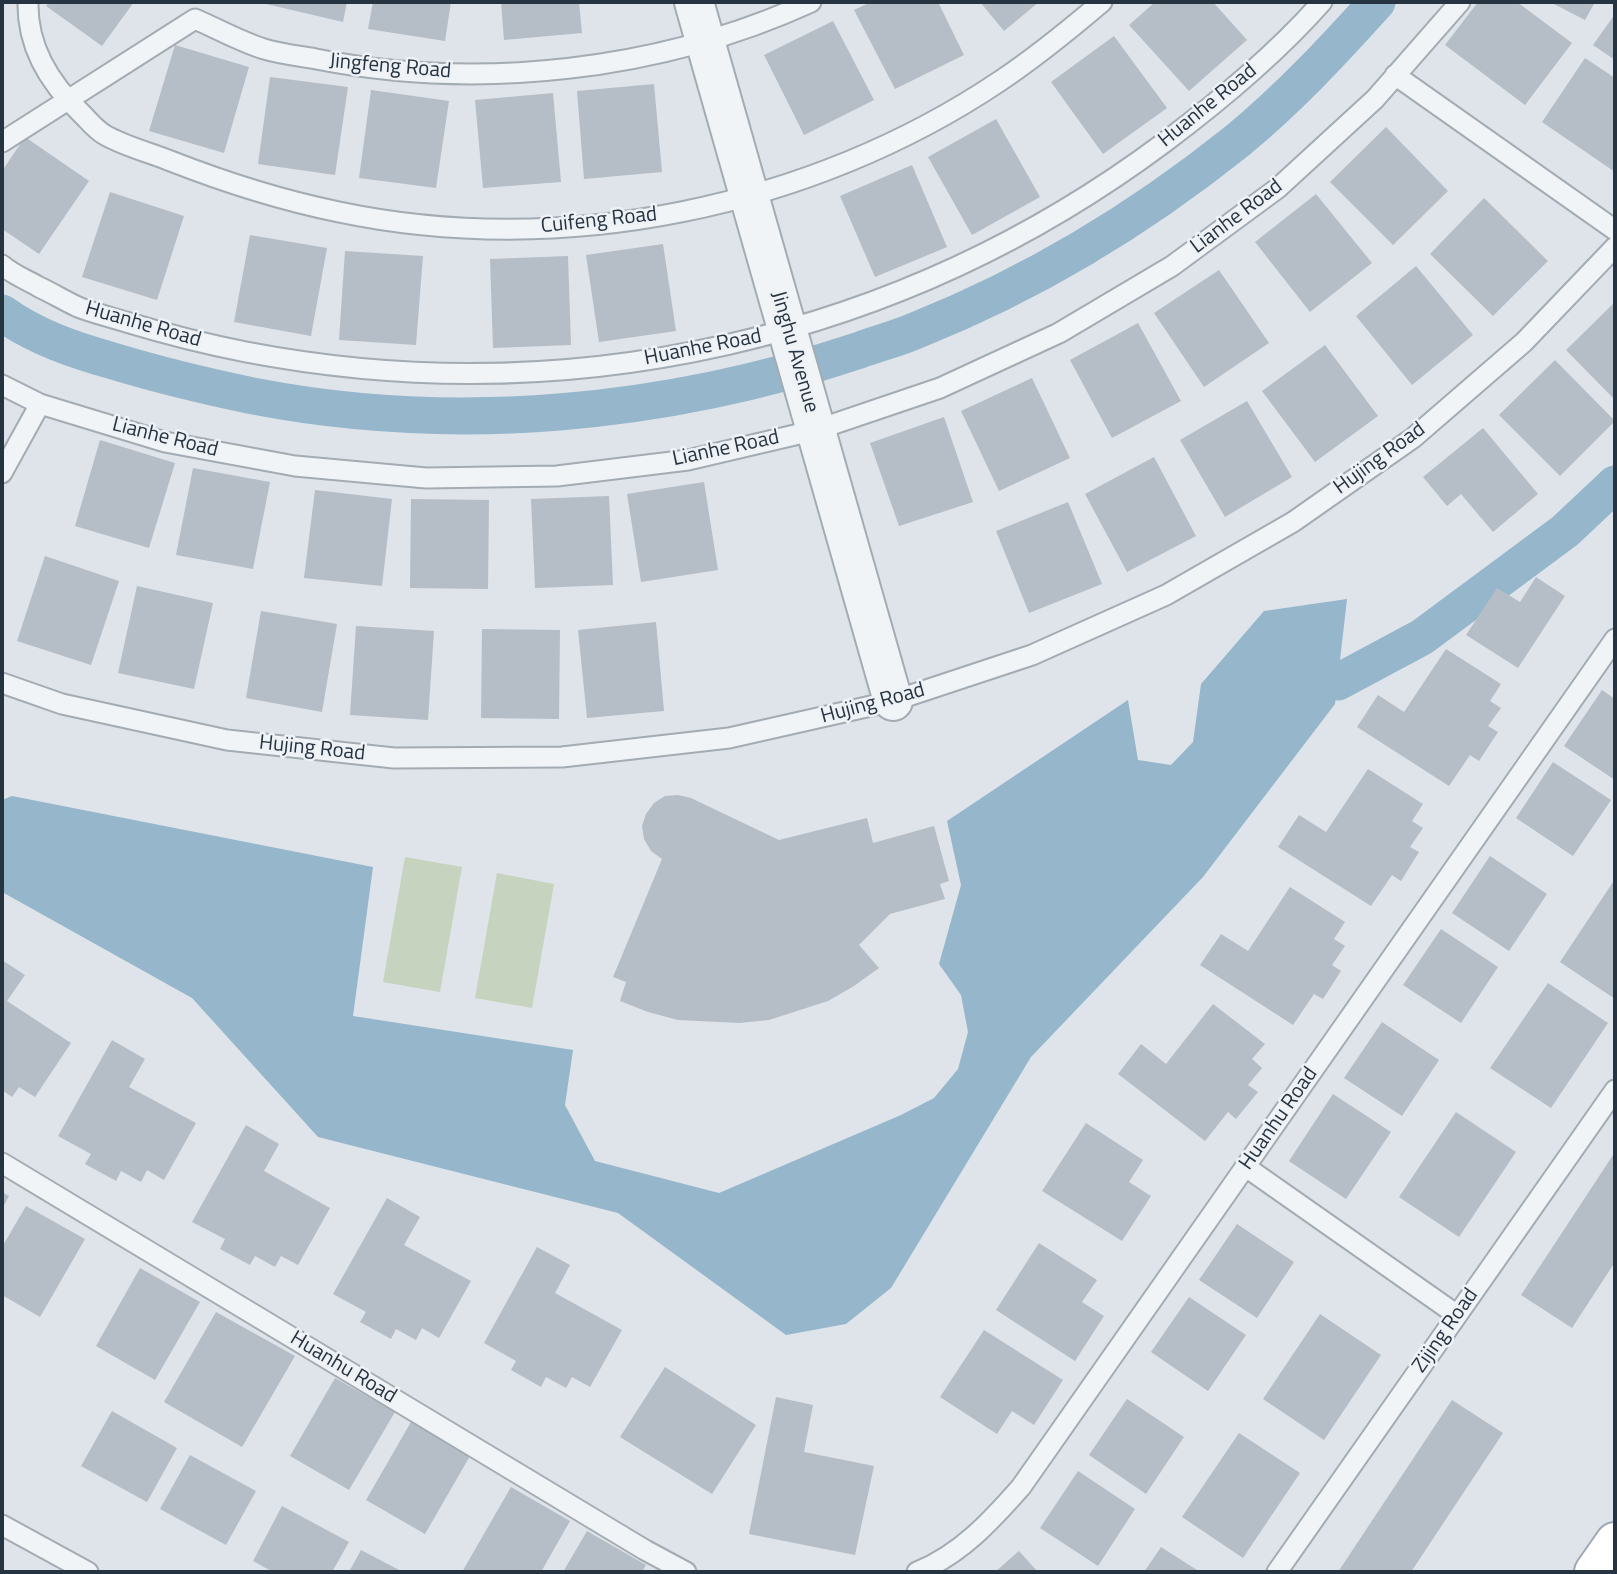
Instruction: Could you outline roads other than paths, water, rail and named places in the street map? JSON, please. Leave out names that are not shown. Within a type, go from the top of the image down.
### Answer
[{"type":"main road","points":[[1594,1572],[1615,1542]]},
{"type":"street","name":"Jinghu Avenue","points":[[694,2],[893,701]]},
{"type":"lane","name":"Cuifeng Road","points":[[29,2],[28,22],[41,64],[67,100],[103,134],[209,176],[274,197],[410,223],[478,228],[547,228],[683,212],[815,175],[940,117],[1054,43],[1102,2]]},
{"type":"lane","name":"Jingfeng Road","points":[[2,142],[195,19],[263,49],[351,66],[440,74],[529,72],[606,62],[705,41],[811,2]]},
{"type":"lane","name":"Huanhe Road","points":[[2,265],[78,307],[191,341],[309,364],[429,374],[550,372],[656,359],[788,330],[901,292],[1011,241],[1114,180],[1211,108],[1300,27],[1322,2]]},
{"type":"lane","name":"Lianhe Road","points":[[2,384],[40,404],[178,445],[295,466],[426,478],[557,476],[688,460],[816,430],[952,383],[1059,333],[1172,266],[1278,188],[1374,99],[1460,2]]},
{"type":"lane","points":[[1395,75],[1615,230]]},
{"type":"lane","name":"Hujing Road","points":[[2,683],[62,704],[227,740],[394,758],[562,757],[729,738],[893,701],[1044,649],[1166,594],[1293,522],[1413,438],[1524,342],[1615,247]]},
{"type":"lane","points":[[2,473],[40,404]]},
{"type":"lane","name":"Huanhu Road","points":[[917,1572],[931,1566],[980,1532],[1021,1488],[1615,639]]},
{"type":"lane","name":"Zijing Road","points":[[1277,1572],[1615,1090]]},
{"type":"lane","name":"Huanhu Road","points":[[2,1163],[645,1550],[686,1572]]},
{"type":"lane","points":[[1246,1167],[1457,1315]]},
{"type":"lane","points":[[2,1525],[88,1572]]},
{"type":"water","points":[[1347,599],[1335,704],[1203,877],[1031,1057],[891,1288],[846,1324],[786,1335],[618,1213],[318,1137],[192,998],[2,892],[2,800],[12,796],[373,867],[353,1016],[573,1050],[565,1105],[595,1161],[719,1193],[901,1115],[934,1098],[958,1069],[968,1032],[961,995],[939,964],[961,885],[947,821],[1128,700],[1138,760],[1171,765],[1193,742],[1201,684],[1264,611]]},
{"type":"waterway","points":[[2,313],[55,342],[130,366],[253,396],[329,408],[482,416],[559,412],[636,403],[711,390],[786,372],[910,333],[1002,292],[1084,247],[1163,197],[1237,141],[1310,74],[1377,2]]},
{"type":"waterway","points":[[1338,682],[1422,637],[1565,531],[1615,484]]}]
